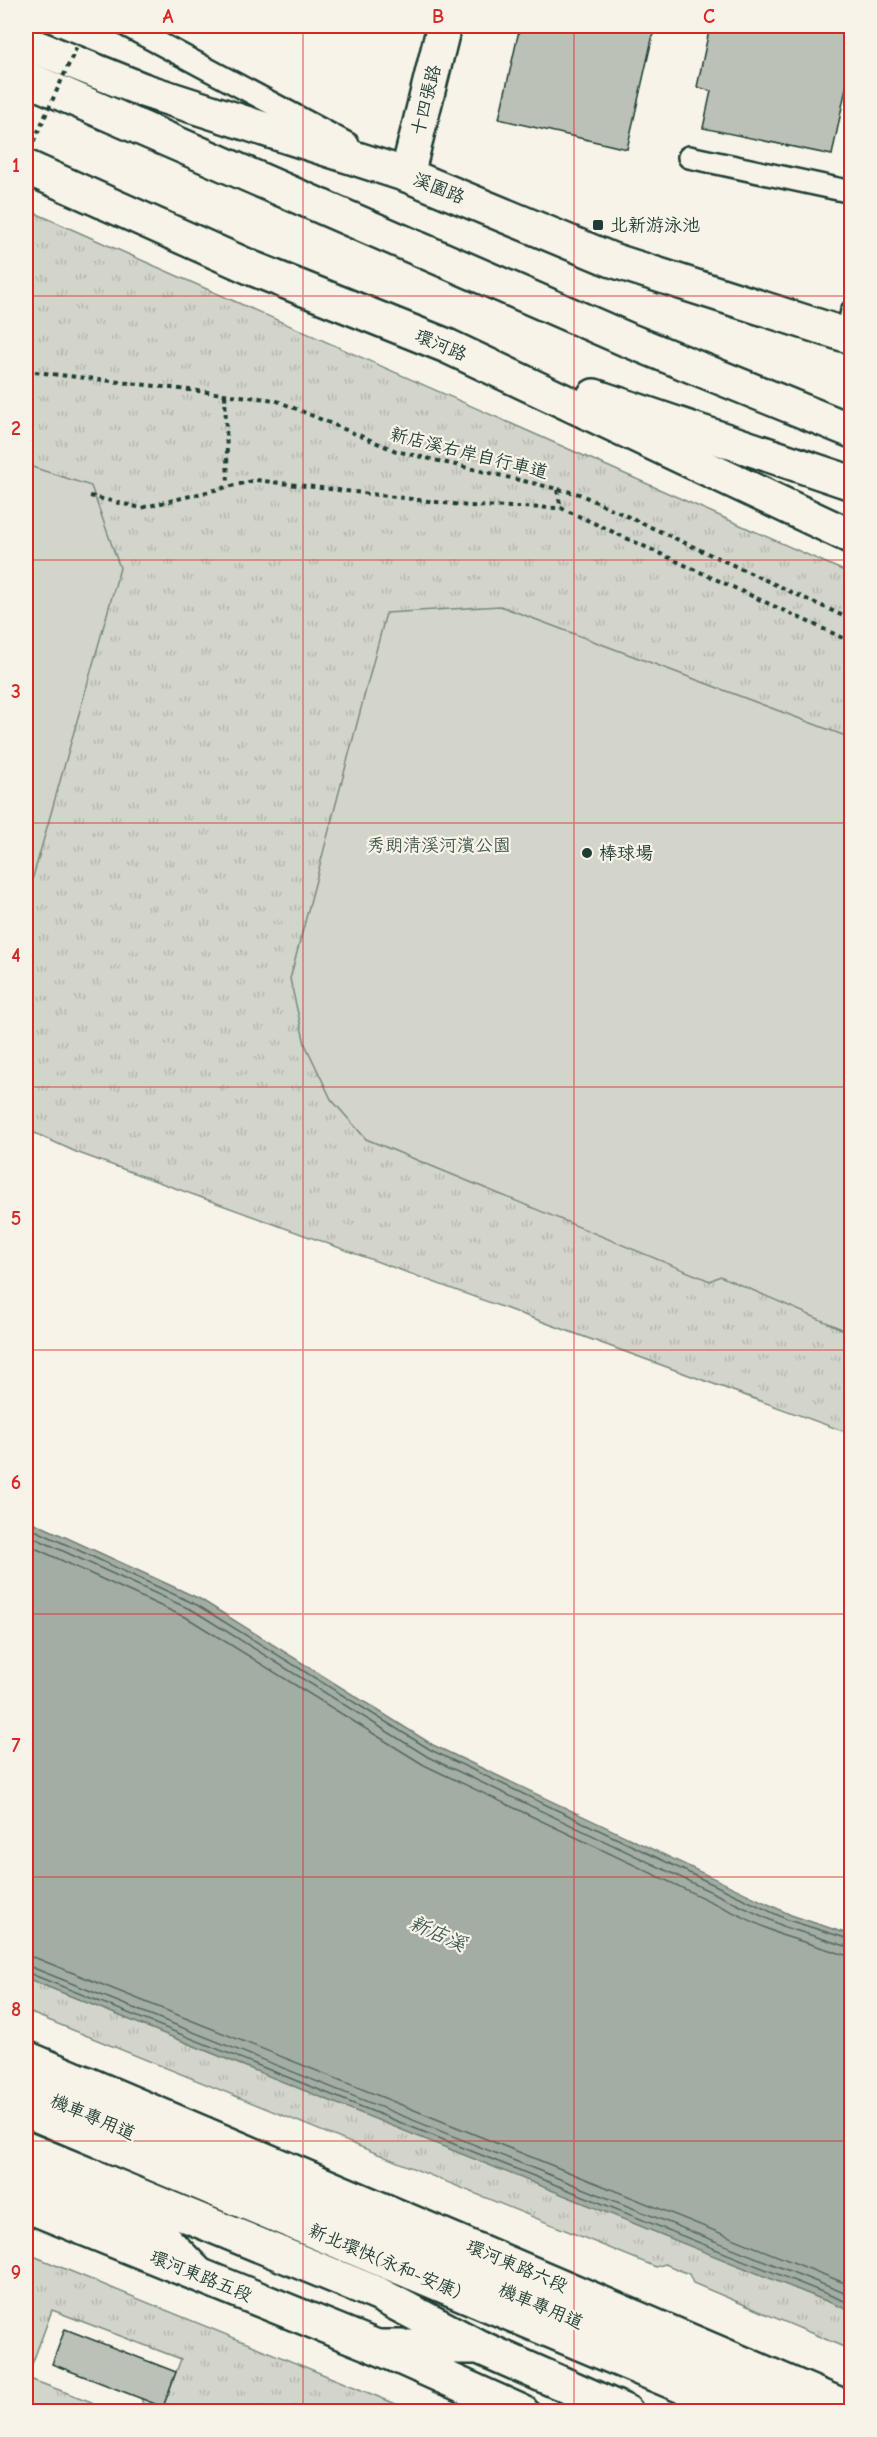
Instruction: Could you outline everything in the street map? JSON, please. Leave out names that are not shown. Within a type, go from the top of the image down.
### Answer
[{"type":"main road","name":"十四張路","points":[[407,175],[444,26]]},
{"type":"main road","name":"溪園路","points":[[26,43],[142,90],[407,175],[612,260],[850,328]]},
{"type":"main road","points":[[26,78],[627,340],[852,431]]},
{"type":"main road","name":"環河路","points":[[26,167],[254,269],[447,346],[852,537]]},
{"type":"main road","points":[[627,340],[852,450]]},
{"type":"main road","points":[[447,346],[852,483]]},
{"type":"main road","name":"環河東路六段","points":[[26,2058],[138,2108],[182,2122],[852,2410]]},
{"type":"main road","name":"機車專用道","points":[[26,2088],[790,2412]]},
{"type":"main road","name":"新北環快(永和-安康)","points":[[26,2110],[744,2412]]},
{"type":"main road","name":"新北環快(永和-安康)","points":[[26,2149],[378,2294],[479,2347],[626,2412]]},
{"type":"main road","points":[[26,2174],[143,2218],[198,2274]]},
{"type":"main road","name":"環河東路五段","points":[[26,2205],[376,2347]]},
{"type":"main road","points":[[376,2347],[479,2347]]},
{"type":"main road","points":[[376,2347],[522,2412]]},
{"type":"lane","points":[[127,26],[407,175]]},
{"type":"lane","points":[[689,157],[852,192]]},
{"type":"path","points":[[26,158],[78,44]]},
{"type":"path","name":"新店溪右岸自行車道","points":[[26,371],[275,400],[396,451],[579,494],[852,620]]},
{"type":"path","points":[[225,394],[228,485]]},
{"type":"path","points":[[90,496],[141,508],[256,480],[469,506],[561,508],[852,642]]},
{"type":"path","points":[[557,490],[561,508]]},
{"type":"green space","name":"秀朗清溪河濱公園","points":[[26,209],[851,574],[851,1434],[76,1152],[26,1129]]},
{"type":"green space","points":[[26,465],[91,486],[120,568],[26,902]]},
{"type":"green space","name":"棒球場","points":[[500,606],[851,738],[851,1333],[720,1276],[710,1281],[366,1139],[331,1099],[305,1044],[290,979],[386,613]]},
{"type":"green space","points":[[26,1978],[851,2311],[851,2350],[693,2283],[689,2274],[665,2264],[656,2267],[26,2011]]},
{"type":"green space","points":[[26,2253],[413,2411],[145,2411],[141,2398],[163,2407],[181,2359],[52,2310],[27,2378],[92,2402],[98,2411],[26,2411]]},
{"type":"water","name":"新店溪","points":[[26,1519],[200,1599],[433,1745],[791,1915],[851,1935],[851,2311],[26,1978]]},
{"type":"building","points":[[520,26],[655,26],[627,149],[499,119]]},
{"type":"building","points":[[710,26],[852,26],[852,59],[832,155],[703,128],[711,91],[697,87]]},
{"type":"building","points":[[65,2329],[176,2372],[163,2407],[52,2364]]},
{"type":"place","name":"北新游泳池","points":[[598,225]]},
{"type":"place","name":"棒球場","points":[[587,853]]}]
